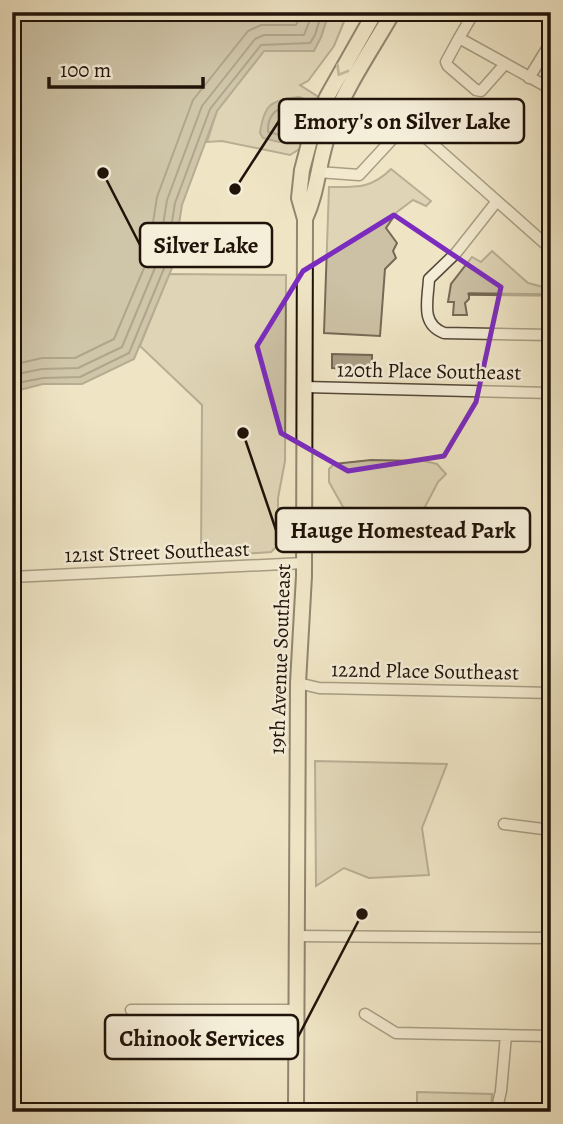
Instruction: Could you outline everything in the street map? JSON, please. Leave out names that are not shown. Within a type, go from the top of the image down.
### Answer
[{"type":"main road","name":"19th Avenue Southeast","points":[[296,1112],[298,684],[304,564],[305,387],[305,219],[299,198],[302,170],[311,136],[327,97],[375,12]]},
{"type":"main road","name":"19th Avenue Southeast","points":[[305,219],[315,198],[318,172],[330,127],[343,98],[393,12]]},
{"type":"street","points":[[473,15],[446,62],[448,66],[476,90],[481,91],[486,89],[505,64]]},
{"type":"street","points":[[459,37],[551,89]]},
{"type":"street","points":[[528,78],[551,42]]},
{"type":"street","points":[[318,172],[359,175],[408,122],[551,249]]},
{"type":"street","points":[[497,201],[456,253],[429,279],[428,321],[434,329],[444,333],[551,335]]},
{"type":"street","name":"120th Place Southeast","points":[[305,387],[551,393]]},
{"type":"street","name":"121st Street Southeast","points":[[12,578],[304,564]]},
{"type":"street","name":"122nd Place Southeast","points":[[298,684],[319,688],[551,693]]},
{"type":"street","points":[[504,824],[551,830]]},
{"type":"street","points":[[297,936],[551,938]]},
{"type":"street","points":[[131,1010],[297,1010]]},
{"type":"street","points":[[365,1014],[396,1033],[551,1036]]},
{"type":"street","points":[[496,1112],[501,1091],[506,1035]]},
{"type":"highlighted area","points":[[394,215],[501,287],[476,402],[444,456],[348,471],[281,433],[257,346],[303,271]]},
{"type":"shaded area","points":[[329,12],[348,12],[334,46],[308,81],[300,85],[320,98],[301,148],[290,155],[222,141],[207,142],[217,111],[264,51],[313,51]]},
{"type":"shaded area","points":[[391,169],[431,201],[426,206],[413,200],[397,212],[386,228],[397,243],[393,251],[396,258],[385,269],[380,336],[324,333],[329,187],[355,187],[370,183]]},
{"type":"shaded area","points":[[492,251],[528,283],[551,289],[551,295],[469,294],[465,303],[467,315],[453,315],[454,302],[448,302],[451,284],[472,257],[481,262]]},
{"type":"shaded area","points":[[169,274],[286,275],[285,461],[278,498],[278,545],[271,552],[201,557],[202,405],[140,346]]},
{"type":"shaded area","points":[[371,460],[424,461],[437,464],[446,474],[438,482],[403,549],[383,548],[375,544],[369,536],[340,531],[339,522],[343,507],[329,482],[329,469],[334,464]]},
{"type":"shaded area","points":[[315,761],[447,764],[422,828],[429,875],[369,878],[344,868],[316,886]]},
{"type":"shaded area","points":[[417,1092],[492,1094],[491,1112],[417,1112]]},
{"type":"water","points":[[12,12],[329,12],[314,51],[264,51],[217,111],[182,205],[172,268],[134,359],[82,384],[43,384],[12,392]]},
{"type":"water","points":[[299,97],[309,101],[306,113],[300,115],[299,130],[293,140],[279,142],[263,138],[260,133],[262,123],[270,105]]},
{"type":"water","points":[[332,354],[372,355],[372,370],[332,368]]},
{"type":"waterway","points":[[469,294],[551,295]]},
{"type":"place","name":"Silver Lake","points":[[103,173]]},
{"type":"place","name":"Emory's on Silver Lake","points":[[235,189]]},
{"type":"place","name":"Hauge Homestead Park","points":[[243,433]]},
{"type":"place","name":"Chinook Services","points":[[362,914]]}]
